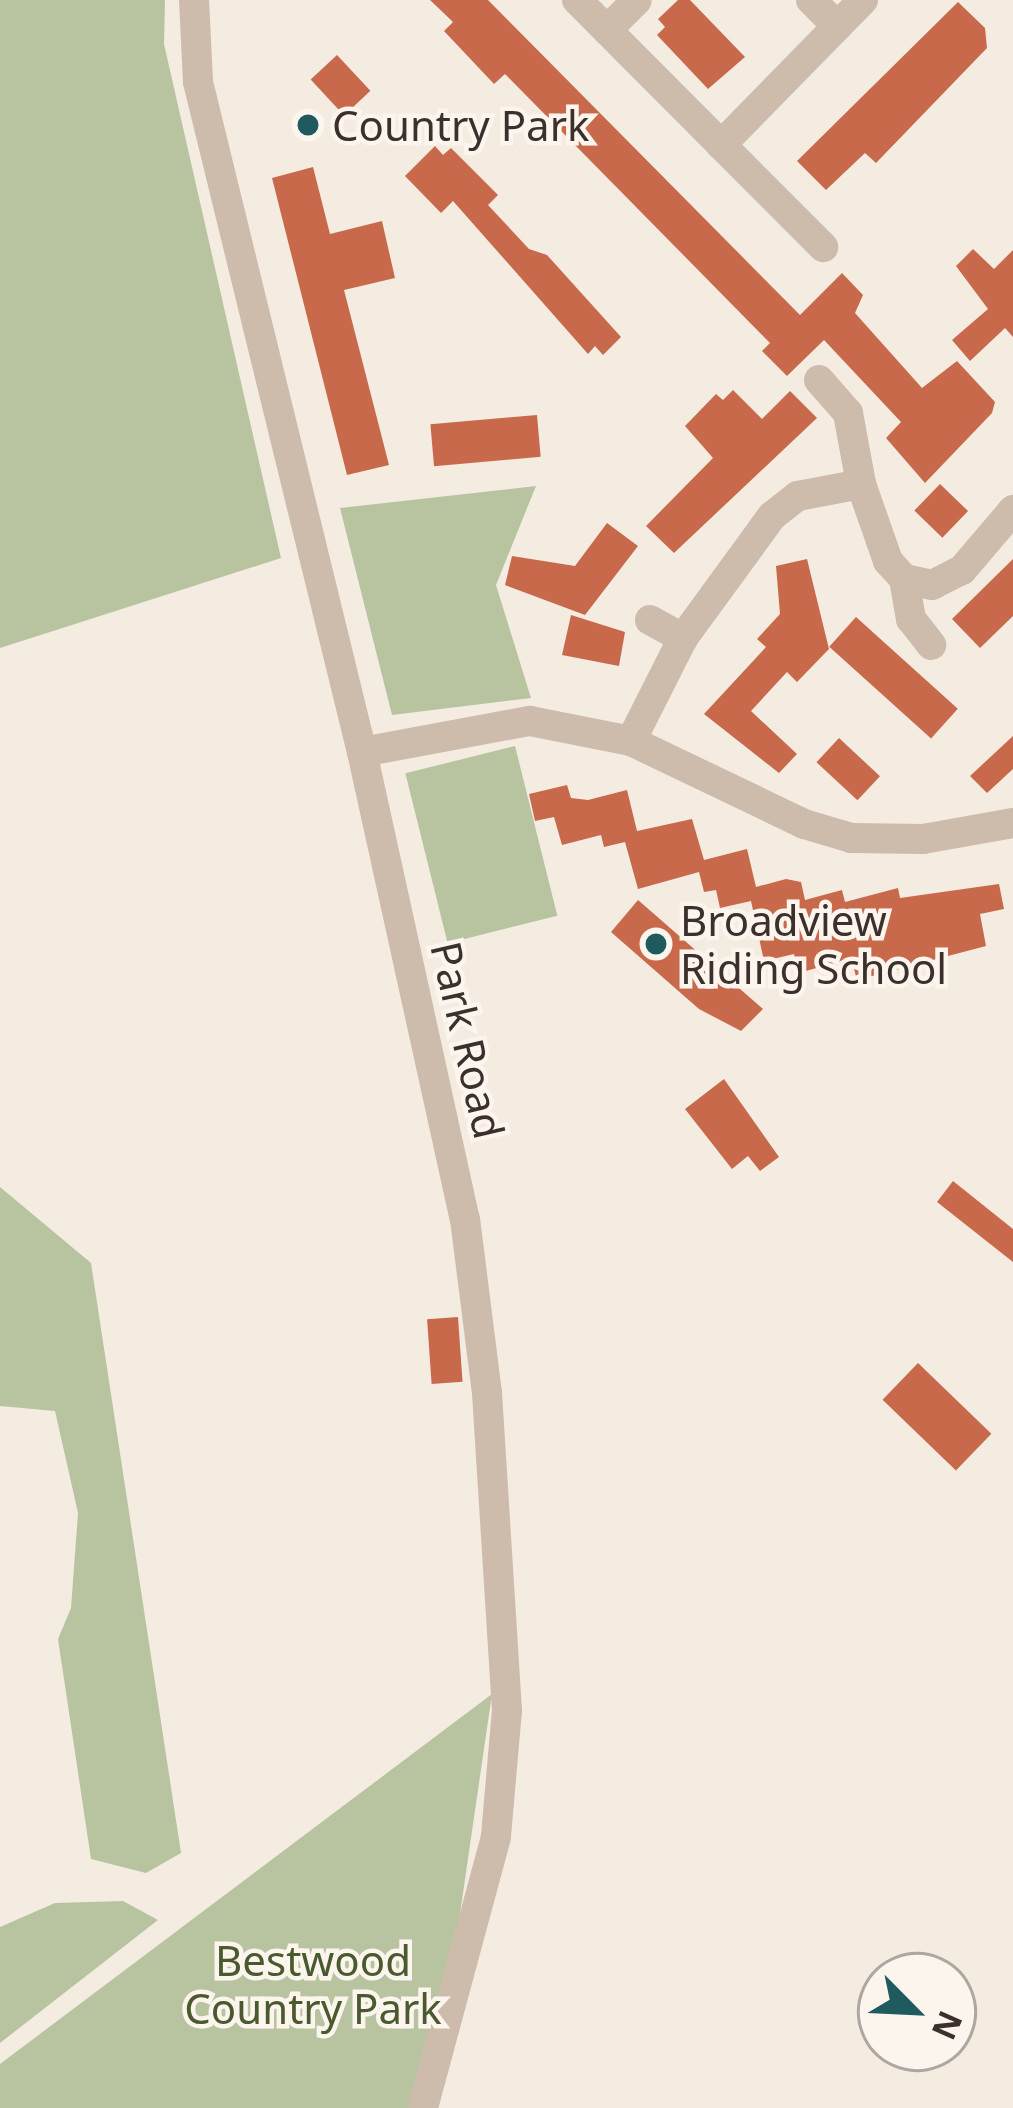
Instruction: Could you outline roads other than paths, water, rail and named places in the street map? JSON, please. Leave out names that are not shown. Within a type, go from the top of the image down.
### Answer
[{"type":"street","name":"Park Road","points":[[194,0],[198,82],[362,752],[465,1220],[487,1393],[507,1710],[496,1837],[423,2108]]},
{"type":"street","points":[[577,0],[823,247]]},
{"type":"street","points":[[607,30],[637,0]]},
{"type":"street","points":[[812,0],[837,26]]},
{"type":"street","points":[[721,145],[862,0]]},
{"type":"street","points":[[819,380],[848,413],[862,484],[888,561],[904,579],[911,620],[931,645]]},
{"type":"street","points":[[631,741],[683,638],[772,516],[798,496],[862,484]]},
{"type":"street","points":[[904,579],[932,585],[962,571],[1013,510]]},
{"type":"street","points":[[650,620],[683,638]]},
{"type":"street","points":[[362,752],[530,721],[631,741],[804,824],[851,838],[923,838],[1013,823]]},
{"type":"place","name":"Country Park","points":[[308,125]]},
{"type":"place","name":"Broadview Riding School","points":[[656,944]]},
{"type":"park label","name":"Bestwood Country Park","points":[[313,1984]]}]
